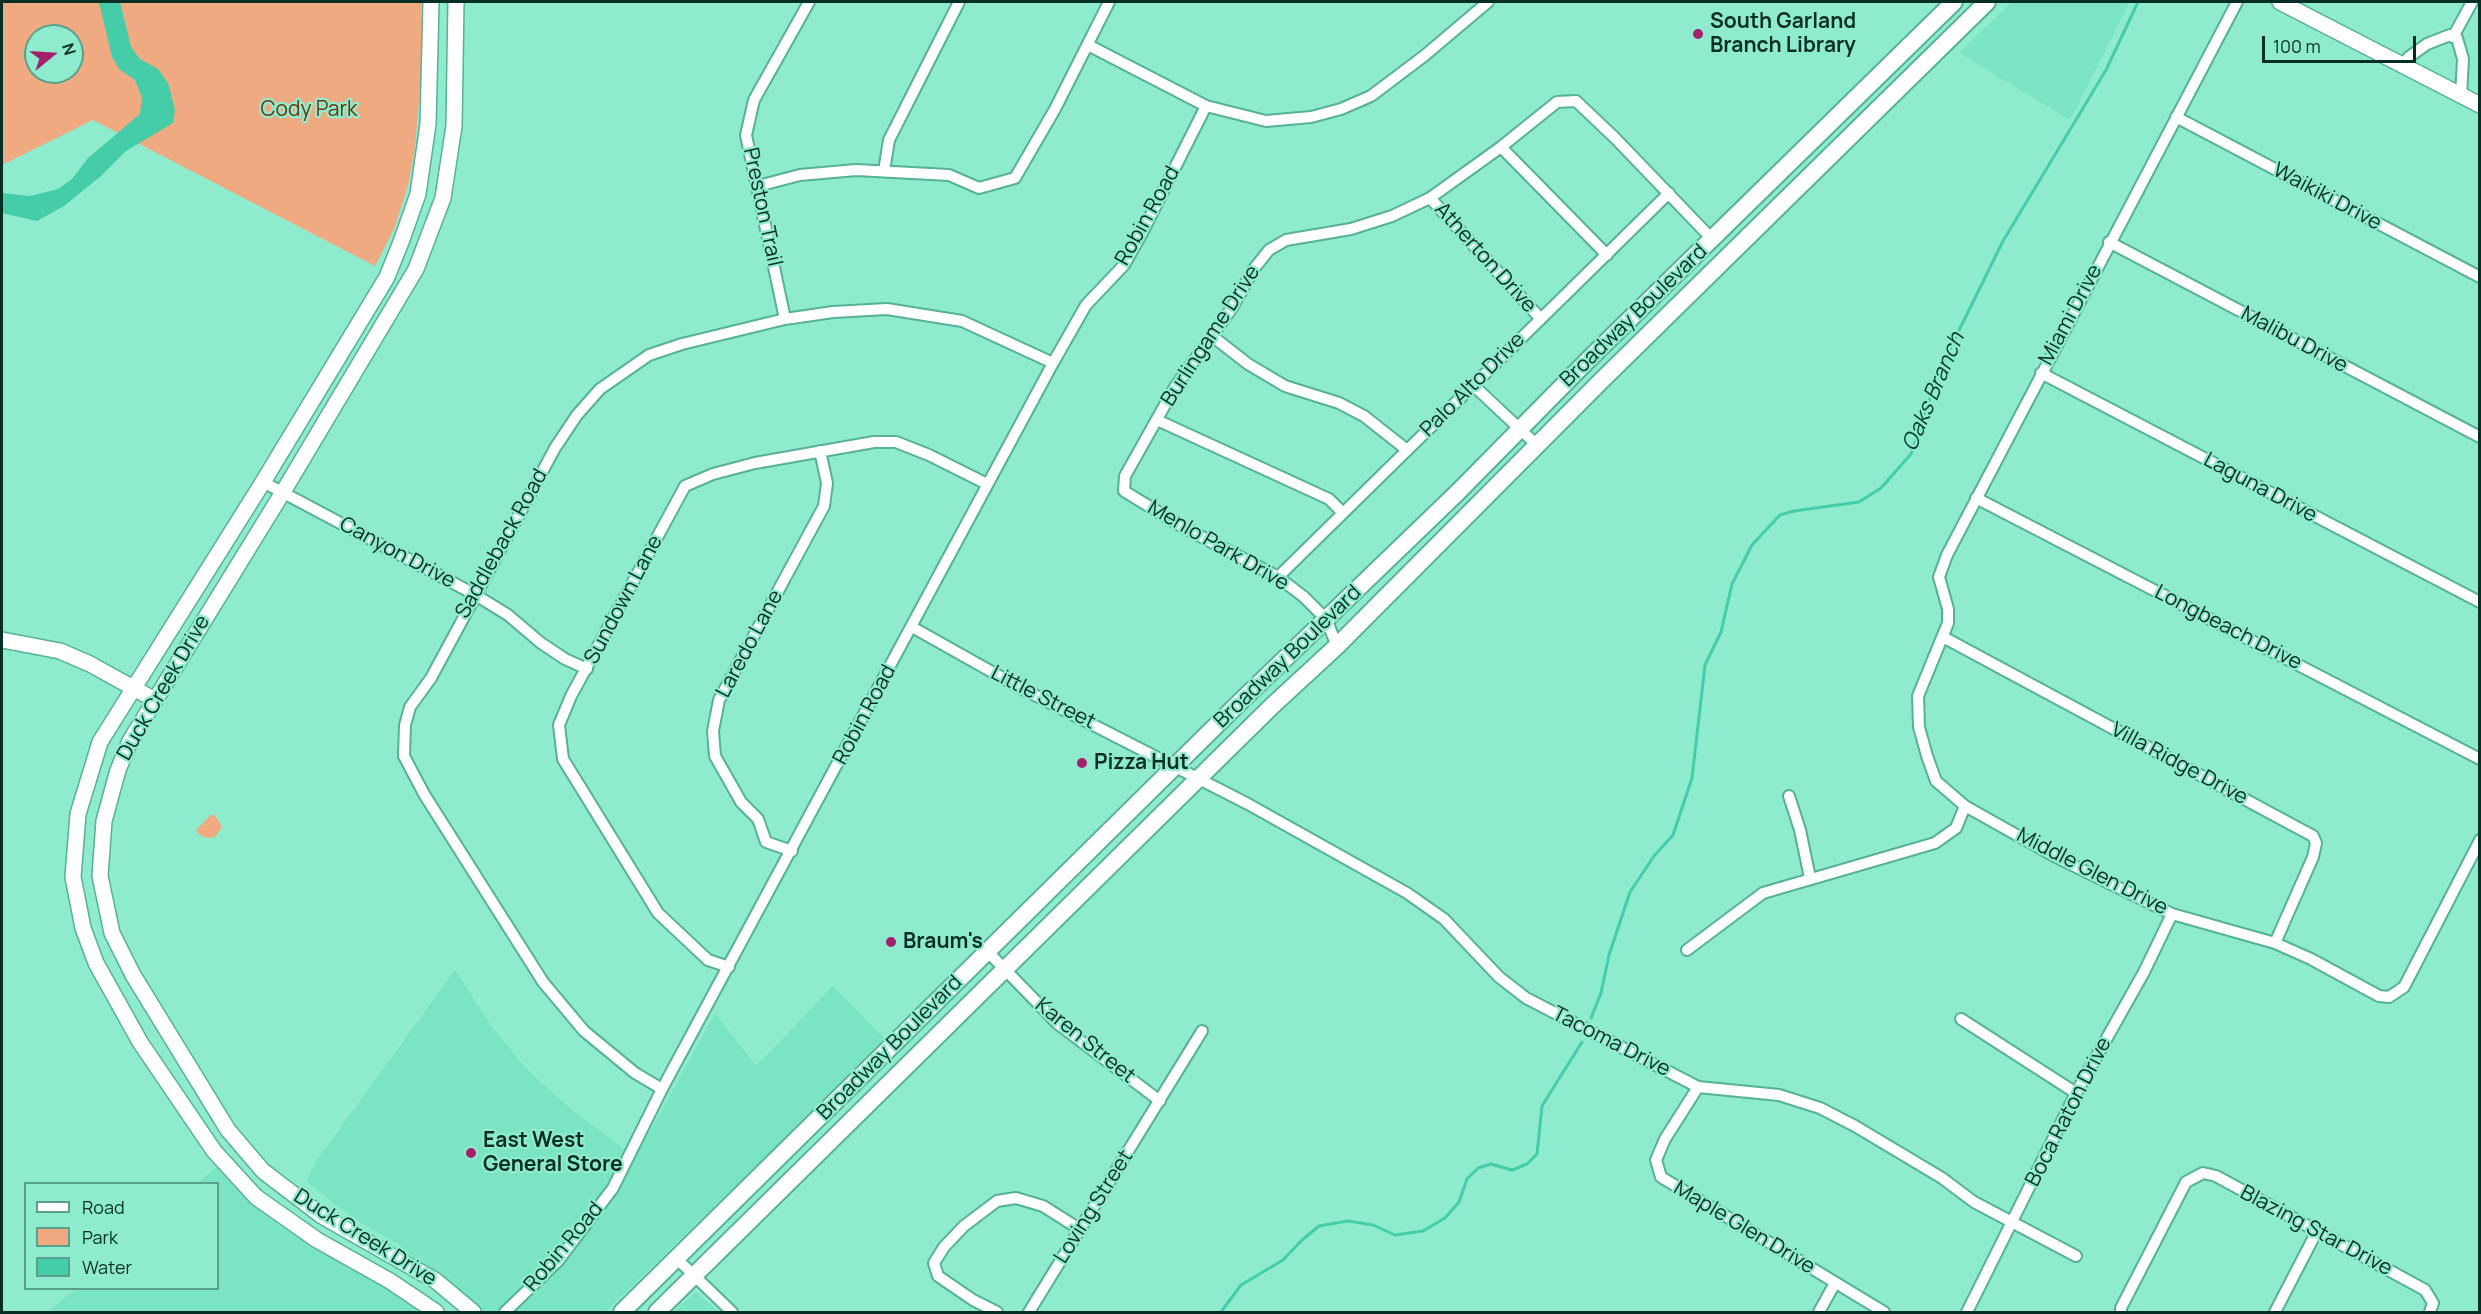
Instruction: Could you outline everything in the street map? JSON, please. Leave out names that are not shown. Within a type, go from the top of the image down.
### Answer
[{"type":"main road","name":"Duck Creek Drive","points":[[431,2],[428,124],[418,194],[387,277],[98,748],[78,814],[73,877],[83,928],[96,963],[140,1042],[214,1151],[261,1200],[317,1240],[390,1281],[436,1312]]},
{"type":"main road","name":"Duck Creek Drive","points":[[456,2],[454,126],[443,198],[416,269],[283,492],[130,741],[118,770],[104,821],[100,876],[112,933],[139,984],[235,1138],[263,1171],[322,1216],[436,1281],[473,1312]]},
{"type":"main road","name":"Broadway Boulevard","points":[[622,1312],[1954,2]]},
{"type":"main road","name":"Broadway Boulevard","points":[[657,1312],[1272,706],[1337,646],[1601,381],[1987,2]]},
{"type":"main road","points":[[2280,2],[2480,105]]},
{"type":"main road","points":[[428,124],[454,126]]},
{"type":"main road","points":[[369,306],[389,317]]},
{"type":"main road","points":[[2,640],[60,651],[155,699]]},
{"type":"main road","points":[[73,877],[100,876]]},
{"type":"main road","points":[[786,1151],[802,1169]]},
{"type":"street","name":"Preston Trail","points":[[785,319],[746,135],[754,100],[809,2]]},
{"type":"street","points":[[884,171],[889,140],[959,2]]},
{"type":"street","points":[[758,186],[801,175],[856,170],[949,175],[979,188],[1015,178],[1055,109],[1109,2]]},
{"type":"street","points":[[1088,45],[1206,105],[1266,121],[1311,117],[1341,109],[1371,96],[1424,56],[1488,2]]},
{"type":"street","name":"Miami Drive","points":[[1943,637],[1948,623],[1948,609],[1939,578],[1947,555],[2109,242],[2237,2]]},
{"type":"street","points":[[2453,37],[2472,2]]},
{"type":"street","points":[[2402,65],[2427,44],[2450,35],[2457,38],[2463,59],[2461,96]]},
{"type":"street","name":"Burlingame Drive","points":[[1125,476],[1175,387],[1232,308],[1252,270],[1269,250],[1286,240],[1351,229],[1392,216],[1430,198],[1501,147],[1557,102],[1576,101],[1669,193]]},
{"type":"street","name":"Robin Road","points":[[505,1312],[558,1261],[613,1188],[662,1089],[1053,363],[1086,305],[1124,265],[1142,234],[1206,105]]},
{"type":"street","name":"Waikiki Drive","points":[[2176,117],[2480,277]]},
{"type":"street","points":[[1501,147],[1607,255]]},
{"type":"street","points":[[1669,193],[1712,239]]},
{"type":"street","name":"Palo Alto Drive","points":[[1278,577],[1669,193]]},
{"type":"street","name":"Atherton Drive","points":[[1430,198],[1540,318]]},
{"type":"street","name":"Malibu Drive","points":[[2109,242],[2480,437]]},
{"type":"street","name":"Saddleback Road","points":[[662,1089],[635,1073],[584,1030],[543,982],[424,794],[404,756],[405,725],[410,706],[430,678],[555,448],[577,415],[600,389],[649,355],[682,344],[785,319],[832,312],[876,309],[962,321],[1053,363]]},
{"type":"street","points":[[1212,336],[1248,364],[1285,386],[1339,403],[1364,416],[1407,450]]},
{"type":"street","name":"Laguna Drive","points":[[2041,373],[2480,602]]},
{"type":"street","points":[[1474,386],[1538,446]]},
{"type":"street","points":[[1157,420],[1329,499],[1342,512]]},
{"type":"street","name":"Sundown Lane","points":[[729,967],[708,960],[658,913],[563,759],[559,725],[571,696],[685,486],[713,474],[755,463],[874,442],[896,442],[987,484]]},
{"type":"street","name":"Laredo Lane","points":[[792,851],[766,842],[758,819],[741,802],[715,756],[712,730],[719,700],[824,506],[827,483],[820,451]]},
{"type":"street","name":"Menlo Park Drive","points":[[1125,476],[1124,491],[1181,526],[1278,577],[1304,597],[1326,619],[1337,646]]},
{"type":"street","name":"Canyon Drive","points":[[263,482],[474,594],[508,615],[565,659],[587,669]]},
{"type":"street","name":"Longbeach Drive","points":[[1976,498],[2480,759]]},
{"type":"street","name":"Little Street","points":[[912,627],[1017,686],[1176,766]]},
{"type":"street","name":"Middle Glen Drive","points":[[1943,637],[1918,696],[1919,727],[1936,781],[1965,806],[2054,856],[2172,914],[2275,943],[2311,959],[2379,996],[2389,997],[2404,987],[2480,840]]},
{"type":"street","name":"Villa Ridge Drive","points":[[1943,637],[2313,836],[2316,843],[2313,857],[2275,943]]},
{"type":"street","name":"Tacoma Drive","points":[[1176,766],[1326,846],[1407,893],[1444,919],[1499,977],[1526,998],[1698,1087],[1779,1095],[1820,1108],[1865,1131],[1942,1178],[1974,1202],[2076,1256]]},
{"type":"street","points":[[1789,796],[1800,830],[1810,878]]},
{"type":"street","points":[[1687,950],[1763,893],[1935,843],[1956,828],[1965,806]]},
{"type":"street","name":"Boca Raton Drive","points":[[1967,1312],[2013,1224],[2076,1093],[2144,972],[2172,914]]},
{"type":"street","name":"Karen Street","points":[[988,952],[1058,1024],[1160,1101]]},
{"type":"street","points":[[1961,1019],[2076,1093]]},
{"type":"street","name":"Loving Street","points":[[1029,1312],[1202,1031]]},
{"type":"street","name":"Maple Glen Drive","points":[[1698,1087],[1665,1139],[1656,1160],[1661,1177],[1884,1312]]},
{"type":"street","name":"Blazing Star Drive","points":[[2121,1312],[2186,1182],[2196,1175],[2210,1173],[2425,1290],[2433,1303],[2430,1312]]},
{"type":"street","points":[[997,1312],[973,1300],[938,1276],[934,1263],[964,1226],[997,1201],[1016,1198],[1043,1206],[1081,1230]]},
{"type":"street","points":[[2275,1312],[2317,1231]]},
{"type":"street","points":[[677,1259],[732,1312]]},
{"type":"street","points":[[1819,1312],[1835,1283]]},
{"type":"shaded area","points":[[2011,2],[2130,2],[2070,120],[1959,53]]},
{"type":"shaded area","points":[[455,970],[495,1031],[525,1067],[569,1108],[634,1156],[652,1128],[715,1013],[756,1066],[833,986],[886,1040],[605,1312],[483,1312],[401,1246],[351,1217],[306,1181],[317,1160]]},
{"type":"shaded area","points":[[218,1166],[423,1312],[48,1312],[75,1290],[219,1290],[219,1182],[198,1182]]},
{"type":"shaded area","points":[[696,1292],[718,1312],[674,1312]]},
{"type":"green space","name":"Cody Park","points":[[2,2],[421,2],[422,65],[415,148],[408,186],[394,229],[375,266],[93,120],[2,165]]},
{"type":"green space","points":[[211,815],[215,815],[222,827],[215,837],[201,836],[196,830]]},
{"type":"water","points":[[99,2],[120,2],[131,47],[140,59],[158,69],[168,83],[175,110],[173,123],[126,151],[101,176],[64,206],[37,221],[2,213],[2,193],[30,196],[58,189],[72,179],[88,158],[140,114],[142,98],[135,80],[119,69],[112,57]]},
{"type":"waterway","name":"Oaks Branch","points":[[1591,1018],[1601,993],[1609,955],[1630,892],[1654,856],[1673,835],[1692,778],[1705,665],[1721,632],[1732,584],[1752,545],[1780,515],[1859,502],[1881,488],[1911,454],[1940,369],[2003,241],[2106,70],[2138,2]]},
{"type":"waterway","name":"Oaks Branch","points":[[1221,1312],[1241,1285],[1283,1260],[1319,1226],[1348,1221],[1373,1225],[1395,1235],[1423,1231],[1445,1218],[1459,1202],[1467,1179],[1478,1168],[1491,1164],[1512,1170],[1527,1164],[1537,1154],[1542,1106],[1582,1042]]},
{"type":"place","name":"South Garland Branch Library","points":[[1698,34]]},
{"type":"place","name":"Pizza Hut","points":[[1082,763]]},
{"type":"place","name":"Braum's","points":[[891,942]]},
{"type":"place","name":"East West General Store","points":[[471,1153]]}]
